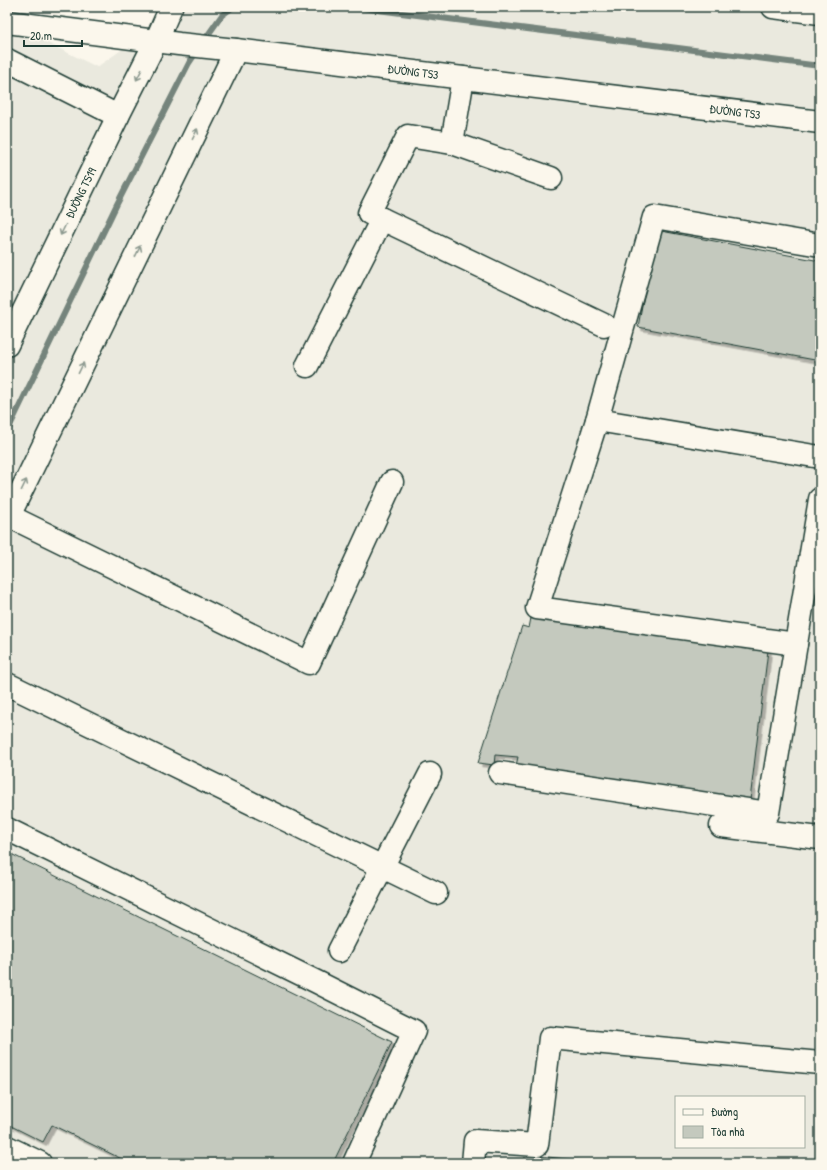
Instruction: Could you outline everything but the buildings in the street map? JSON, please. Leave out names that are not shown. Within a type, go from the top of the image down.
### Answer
[{"type":"street","name":"ĐƯỜNG TS19","points":[[7,345],[156,41],[170,7]]},
{"type":"street","points":[[773,7],[820,14]]},
{"type":"street","name":"ĐƯỜNG TS3","points":[[10,18],[179,44],[820,122]]},
{"type":"street","points":[[236,50],[8,518],[309,663],[392,482]]},
{"type":"street","points":[[7,60],[118,116]]},
{"type":"street","points":[[452,143],[463,78]]},
{"type":"street","points":[[551,178],[452,143],[408,136],[369,213],[604,325]]},
{"type":"street","points":[[796,644],[537,608],[597,420],[654,217],[820,245]]},
{"type":"street","points":[[307,366],[382,219]]},
{"type":"street","points":[[597,420],[820,457]]},
{"type":"street","points":[[500,773],[768,812],[820,499]]},
{"type":"street","points":[[7,684],[436,893]]},
{"type":"street","points":[[340,951],[430,774]]},
{"type":"street","points":[[720,826],[820,838]]},
{"type":"street","points":[[7,829],[310,978],[414,1031],[354,1163]]},
{"type":"street","points":[[473,1163],[475,1141],[537,1145],[550,1038],[820,1063]]},
{"type":"street","points":[[7,1147],[40,1163]]},
{"type":"shaded area","points":[[183,7],[820,7],[820,1163],[7,1163],[7,23],[97,67]]},
{"type":"waterway","points":[[203,42],[222,15],[233,7]]},
{"type":"waterway","points":[[354,7],[820,66]]},
{"type":"waterway","points":[[7,432],[117,204],[189,63],[197,51]]}]
